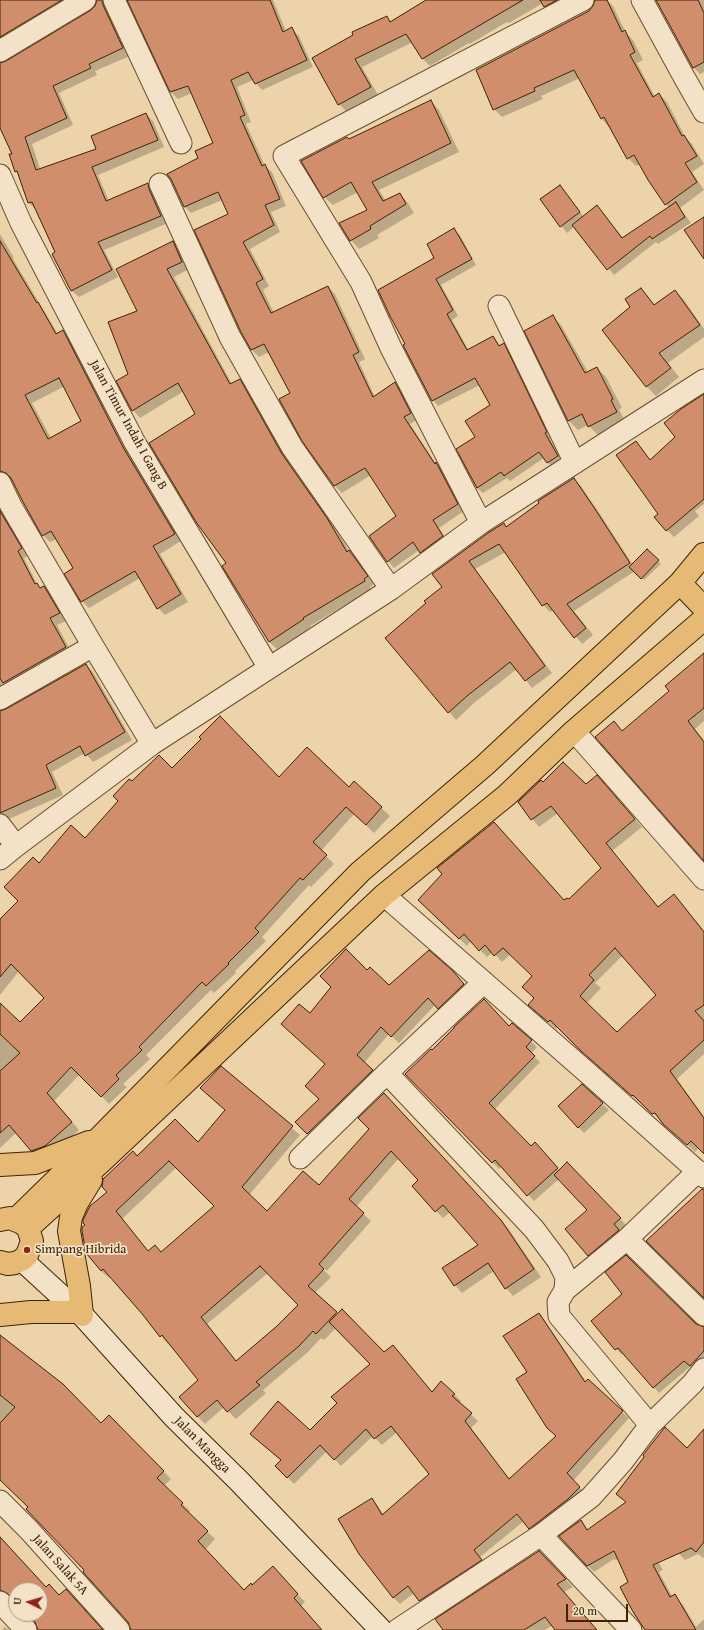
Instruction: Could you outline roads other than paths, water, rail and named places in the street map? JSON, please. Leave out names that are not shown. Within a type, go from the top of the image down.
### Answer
[{"type":"main road","points":[[14,1223],[360,872],[485,765],[680,583],[704,554]]},
{"type":"main road","points":[[680,583],[704,608]]},
{"type":"main road","points":[[14,1223],[103,1160],[384,895],[507,796],[574,731],[704,618]]},
{"type":"main road","points":[[0,1165],[35,1163],[100,1137]]},
{"type":"main road","points":[[0,1315],[31,1312],[80,1313],[79,1286],[70,1231],[71,1217],[103,1160]]},
{"type":"main road","points":[[0,1262],[8,1264],[22,1260],[27,1255],[32,1242],[14,1223]]},
{"type":"street","points":[[0,51],[85,0]]},
{"type":"street","points":[[114,0],[181,143]]},
{"type":"street","points":[[481,523],[392,348],[361,282],[284,156],[583,0]]},
{"type":"street","points":[[642,0],[704,112]]},
{"type":"street","name":"Jalan Timur Indah I Gang B","points":[[0,175],[21,224],[135,443],[269,668]]},
{"type":"street","points":[[160,184],[230,337],[292,447],[391,589]]},
{"type":"street","points":[[499,306],[574,463]]},
{"type":"street","points":[[0,860],[16,846],[152,744],[391,589],[481,523],[704,380]]},
{"type":"street","points":[[0,483],[11,506],[152,744]]},
{"type":"street","points":[[0,699],[93,646]]},
{"type":"street","points":[[574,731],[704,879]]},
{"type":"street","points":[[0,824],[16,846]]},
{"type":"street","points":[[384,895],[701,1174],[627,1239],[565,1290],[558,1302],[559,1316],[650,1424]]},
{"type":"street","points":[[300,1158],[387,1073],[484,982]]},
{"type":"street","points":[[387,1073],[534,1229],[558,1261],[566,1277],[565,1290]]},
{"type":"street","points":[[627,1239],[704,1315]]},
{"type":"street","name":"Jalan Mangga","points":[[22,1260],[80,1313],[174,1417],[239,1481],[381,1630]]},
{"type":"street","points":[[397,1630],[541,1535],[591,1497],[623,1461],[650,1424],[700,1383]]},
{"type":"street","name":"Jalan Salak 5A","points":[[0,1502],[29,1530],[119,1630]]},
{"type":"street","points":[[541,1535],[631,1630]]},
{"type":"street","points":[[0,1602],[26,1630]]},
{"type":"place","name":"Simpang Hibrida","points":[[27,1250]]}]
